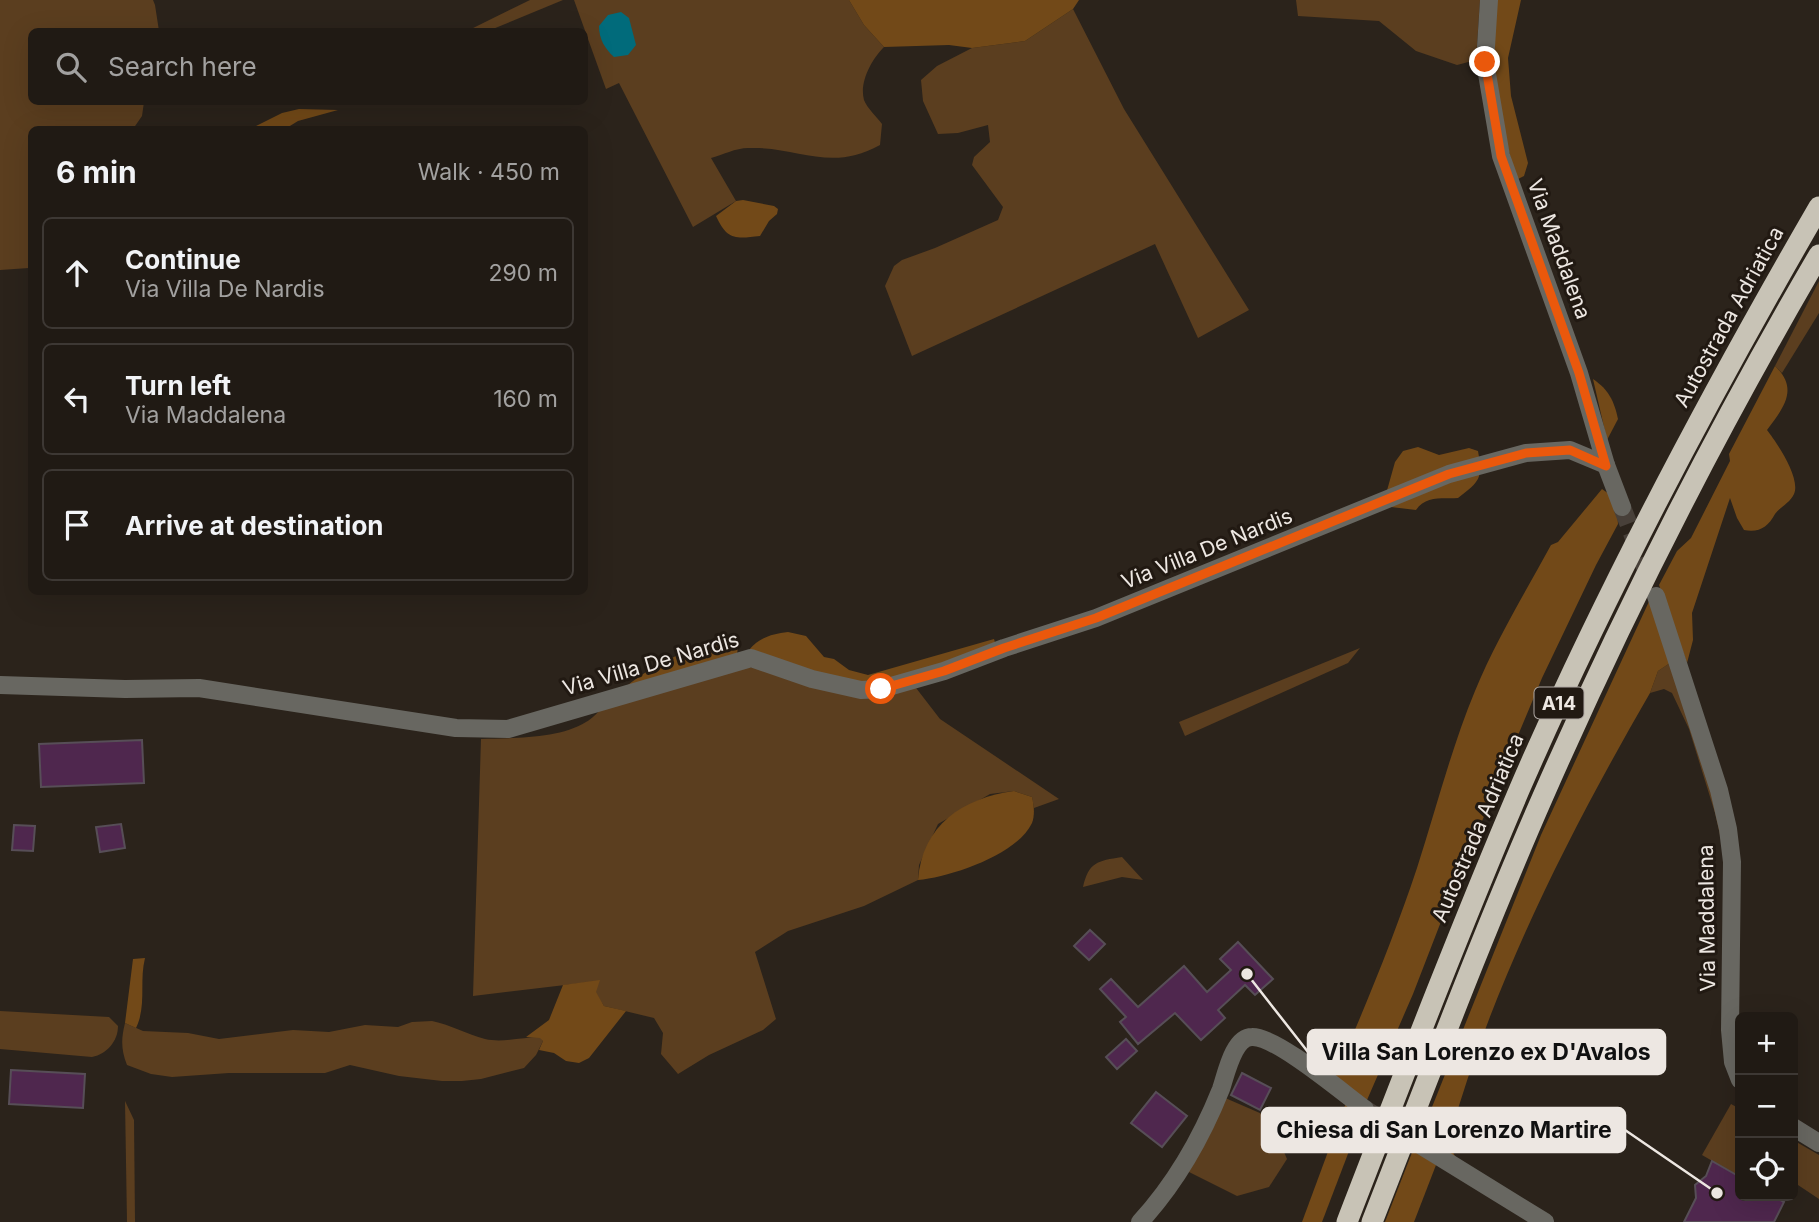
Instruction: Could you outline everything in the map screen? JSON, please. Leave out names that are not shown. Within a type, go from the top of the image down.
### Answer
[{"type":"highway","name":"Autostrada Adriatica","points":[[1347,1222],[1472,901],[1569,681],[1700,418],[1819,207]]},
{"type":"highway","name":"A14","points":[[1373,1222],[1494,911],[1590,691],[1726,421],[1819,255]]},
{"type":"street","name":"Via Maddalena","points":[[1489,0],[1485,62],[1501,156],[1579,373],[1606,466],[1622,507]]},
{"type":"street","name":"Via Villa De Nardis","points":[[0,685],[125,689],[199,688],[456,728],[482,729],[508,729],[751,658],[812,679],[861,690],[881,689],[944,671],[1096,618],[1449,474],[1526,453],[1570,450],[1606,466]]},
{"type":"street","name":"Via Maddalena","points":[[1656,596],[1719,790],[1728,829],[1732,863],[1730,1030],[1733,1062],[1738,1075]]},
{"type":"street","points":[[1140,1222],[1178,1176],[1199,1139],[1225,1080],[1233,1052],[1242,1040],[1252,1037],[1268,1041],[1365,1109]]},
{"type":"street","points":[[1798,1130],[1819,1143]]},
{"type":"street","points":[[1417,1143],[1545,1222]]},
{"type":"shaded area","points":[[0,0],[153,0],[159,28],[28,28],[28,105],[144,105],[142,116],[135,126],[28,126],[28,268],[0,270]]},
{"type":"shaded area","points":[[530,0],[563,0],[495,28],[473,28]]},
{"type":"shaded area","points":[[574,0],[849,0],[864,25],[884,47],[868,71],[863,86],[865,103],[882,124],[880,145],[845,157],[829,158],[766,148],[748,148],[711,158],[736,201],[693,227],[619,83],[606,89],[588,39],[588,28],[584,28]]},
{"type":"shaded area","points":[[849,0],[1079,0],[1073,9],[1025,41],[972,48],[949,45],[884,47],[864,25]]},
{"type":"shaded area","points":[[1296,0],[1480,0],[1476,60],[1457,65],[1416,51],[1379,21],[1298,16]]},
{"type":"shaded area","points":[[1492,0],[1521,0],[1508,58],[1511,96],[1528,163],[1524,176],[1516,180],[1487,62]]},
{"type":"shaded area","points":[[1073,9],[1124,109],[1249,310],[1198,338],[1155,244],[912,356],[885,286],[894,266],[902,260],[998,220],[1003,207],[972,165],[974,157],[990,142],[988,125],[958,133],[938,134],[923,101],[921,80],[937,66],[972,48],[1025,41]]},
{"type":"shaded area","points":[[299,109],[338,110],[298,121],[290,126],[256,126],[282,113]]},
{"type":"shaded area","points":[[743,200],[778,209],[760,236],[744,238],[728,234],[716,216],[736,201]]},
{"type":"shaded area","points":[[1819,281],[1819,313],[1782,373],[1775,366]]},
{"type":"shaded area","points":[[1775,366],[1786,382],[1786,398],[1779,414],[1767,430],[1791,470],[1794,494],[1766,526],[1754,531],[1744,530],[1730,498],[1692,613],[1693,640],[1687,663],[1659,585],[1677,551],[1691,538],[1730,461],[1729,454]]},
{"type":"shaded area","points":[[1593,379],[1610,396],[1618,419],[1607,440]]},
{"type":"shaded area","points":[[1418,447],[1439,455],[1469,448],[1478,451],[1478,479],[1458,498],[1429,500],[1416,510],[1391,507],[1386,494],[1395,462],[1403,451]]},
{"type":"shaded area","points":[[1602,489],[1609,494],[1617,509],[1618,524],[1542,678],[1364,1107],[1333,1081],[1398,922],[1466,713],[1492,653],[1551,545],[1558,542]]},
{"type":"shaded area","points":[[1652,595],[1670,663],[1658,671],[1650,693],[1562,856],[1510,968],[1466,1084],[1448,1143],[1457,1160],[1420,1137],[1541,835]]},
{"type":"shaded area","points":[[788,632],[806,636],[824,657],[834,659],[849,670],[868,675],[994,639],[996,646],[895,680],[862,684],[821,676],[749,650],[767,637]]},
{"type":"shaded area","points":[[711,642],[728,642],[738,646],[737,655],[622,690],[664,662]]},
{"type":"shaded area","points":[[1360,648],[1348,663],[1185,736],[1179,722]]},
{"type":"shaded area","points":[[1670,663],[1716,799],[1722,844],[1689,729],[1672,693],[1664,689],[1650,693],[1658,671]]},
{"type":"shaded area","points":[[748,667],[913,684],[940,719],[1059,799],[1034,808],[1032,797],[1014,791],[990,794],[938,824],[919,865],[918,880],[864,906],[788,931],[755,952],[776,1019],[763,1030],[709,1055],[678,1074],[661,1054],[663,1033],[654,1018],[604,1006],[595,992],[599,981],[473,996],[481,739],[563,732],[588,721],[603,707]]},
{"type":"shaded area","points":[[1014,791],[1032,797],[1033,820],[1024,835],[998,854],[981,862],[947,874],[918,880],[921,861],[928,844],[948,818],[978,800]]},
{"type":"shaded area","points":[[1122,857],[1143,880],[1122,877],[1083,887],[1088,872],[1095,864]]},
{"type":"shaded area","points":[[145,958],[141,1011],[136,1028],[125,1023],[133,959]]},
{"type":"shaded area","points":[[600,980],[596,992],[604,1006],[626,1011],[589,1058],[579,1063],[566,1061],[554,1053],[539,1050],[543,1041],[540,1038],[526,1037],[549,1020],[563,985]]},
{"type":"shaded area","points":[[0,1011],[109,1017],[118,1026],[114,1042],[107,1050],[92,1057],[0,1049]]},
{"type":"shaded area","points":[[432,1021],[485,1039],[540,1037],[543,1041],[536,1055],[524,1068],[462,1081],[399,1076],[350,1065],[325,1073],[229,1073],[172,1077],[151,1074],[127,1065],[122,1044],[125,1023],[143,1031],[188,1033],[219,1039],[293,1030],[329,1032],[365,1025],[398,1027],[412,1022]]},
{"type":"shaded area","points":[[1223,1097],[1269,1117],[1287,1159],[1269,1187],[1237,1196],[1185,1170]]},
{"type":"shaded area","points":[[125,1101],[134,1120],[135,1222],[127,1222]]},
{"type":"shaded area","points":[[1346,1103],[1362,1117],[1322,1222],[1302,1222]]},
{"type":"shaded area","points":[[1731,1104],[1735,1106],[1735,1174],[1702,1155]]},
{"type":"shaded area","points":[[1798,1143],[1819,1155],[1819,1199],[1798,1185]]},
{"type":"shaded area","points":[[1413,1150],[1436,1165],[1414,1222],[1385,1222]]},
{"type":"water","points":[[621,12],[629,18],[636,45],[628,55],[614,57],[603,43],[599,26],[608,15]]},
{"type":"building","points":[[142,740],[144,783],[41,787],[39,744]]},
{"type":"building","points":[[121,824],[125,848],[100,852],[96,827]]},
{"type":"building","points":[[14,825],[35,826],[33,851],[12,850]]},
{"type":"building","points":[[1090,930],[1105,944],[1089,960],[1074,946]]},
{"type":"building","points":[[1238,942],[1273,979],[1255,995],[1245,985],[1218,1010],[1225,1018],[1201,1040],[1175,1013],[1138,1044],[1120,1022],[1126,1017],[1100,989],[1111,979],[1138,1007],[1184,966],[1207,992],[1231,970],[1220,959]]},
{"type":"building","points":[[1126,1039],[1137,1051],[1117,1069],[1106,1057]]},
{"type":"building","points":[[11,1070],[85,1074],[83,1108],[9,1104]]},
{"type":"building","points":[[1242,1073],[1271,1088],[1260,1110],[1231,1095]]},
{"type":"building","points":[[1156,1092],[1187,1116],[1162,1147],[1131,1123]]},
{"type":"building","points":[[1712,1161],[1735,1174],[1735,1201],[1784,1202],[1774,1222],[1684,1222],[1696,1198],[1695,1185],[1706,1176]]},
{"type":"tunnel","points":[[1622,507],[1650,580]]},
{"type":"tunnel","points":[[1365,1109],[1417,1143]]},
{"type":"place","name":"Villa San Lorenzo ex D'Avalos","points":[[1247,974]]},
{"type":"place","name":"Chiesa di San Lorenzo Martire","points":[[1717,1193]]},
{"type":"route","points":[[881,689],[944,671],[1096,618],[1449,474],[1526,453],[1570,450],[1606,466],[1579,373],[1501,156],[1485,62]]}]
